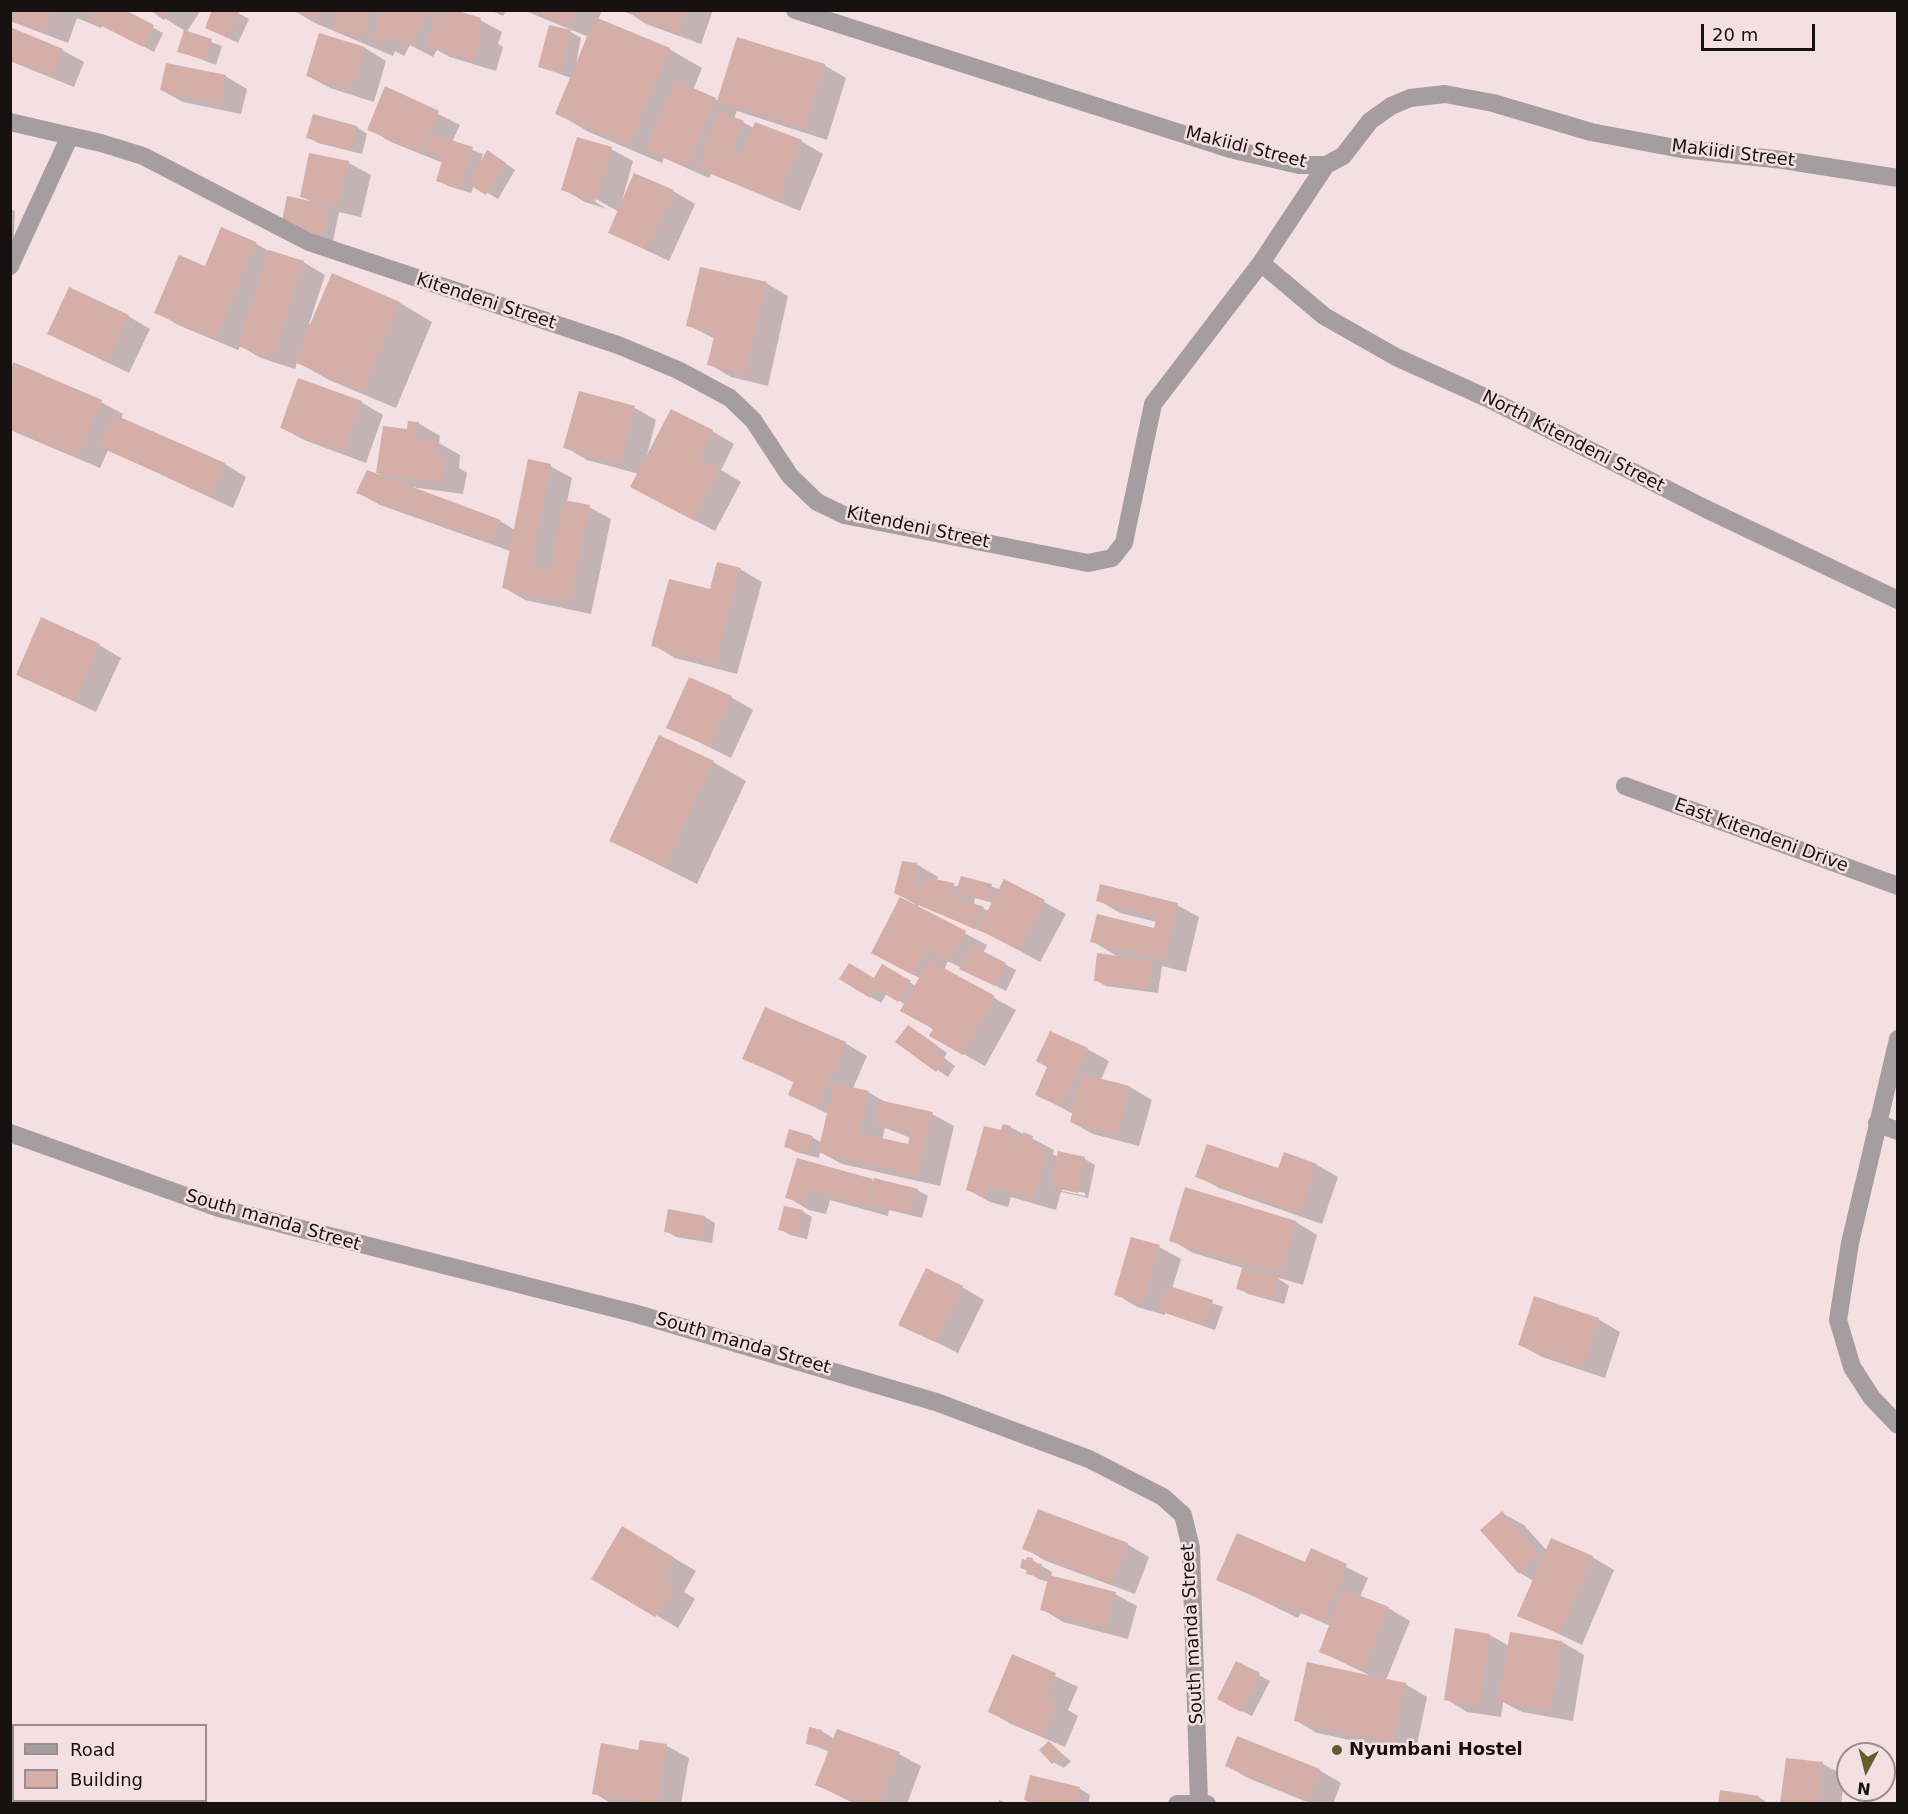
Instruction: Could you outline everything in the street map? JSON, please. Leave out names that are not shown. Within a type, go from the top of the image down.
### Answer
[{"type":"street","name":"Makiidi Street","points":[[795,10],[1230,148],[1299,165],[1326,165],[1342,156],[1370,121],[1391,106],[1410,98],[1445,93],[1493,103],[1591,132],[1681,149],[1783,160],[1898,178]]},
{"type":"street","name":"Kitendeni Street","points":[[10,122],[143,156],[309,242],[618,345],[678,370],[730,398],[753,420],[790,476],[817,502],[844,515],[1088,563],[1112,558],[1124,543],[1153,404],[1261,263],[1326,165]]},
{"type":"street","points":[[10,266],[70,136]]},
{"type":"street","name":"North Kitendeni Street","points":[[1261,263],[1324,316],[1396,357],[1489,399],[1706,509],[1898,600]]},
{"type":"street","name":"East Kitendeni Drive","points":[[1625,786],[1898,886]]},
{"type":"street","points":[[1898,1039],[1850,1243],[1838,1320],[1852,1367],[1872,1398],[1898,1425]]},
{"type":"street","points":[[1877,1123],[1898,1131]]},
{"type":"street","name":"South manda Street","points":[[10,1133],[219,1208],[637,1314],[936,1402],[1089,1459],[1163,1497],[1183,1515],[1191,1548],[1203,1803]]},
{"type":"street","points":[[1177,1803],[1203,1803]]},
{"type":"building","points":[[10,10],[53,10],[45,32],[10,18]]},
{"type":"building","points":[[93,10],[125,10],[154,25],[143,47],[88,19]]},
{"type":"building","points":[[150,10],[171,10],[164,20]]},
{"type":"building","points":[[212,10],[239,12],[228,38],[205,28]]},
{"type":"building","points":[[295,10],[324,10],[320,20]]},
{"type":"building","points":[[339,10],[371,10],[360,39],[332,27]]},
{"type":"building","points":[[383,10],[430,10],[410,46],[387,34],[382,44],[367,37],[370,31],[376,34],[380,27],[375,25]]},
{"type":"building","points":[[437,10],[455,10],[481,18],[477,31],[482,33],[474,60],[426,45]]},
{"type":"building","points":[[530,10],[575,10],[569,26]]},
{"type":"building","points":[[620,10],[687,10],[678,33]]},
{"type":"building","points":[[595,17],[670,48],[629,145],[555,114]]},
{"type":"building","points":[[549,25],[571,30],[560,73],[538,67]]},
{"type":"building","points":[[10,27],[63,49],[51,76],[10,59]]},
{"type":"building","points":[[184,30],[212,39],[206,60],[177,52]]},
{"type":"building","points":[[319,33],[365,47],[352,90],[306,76]]},
{"type":"building","points":[[737,37],[825,64],[805,128],[717,101]]},
{"type":"building","points":[[166,63],[226,75],[220,103],[160,90]]},
{"type":"building","points":[[675,80],[716,98],[687,167],[646,149]]},
{"type":"building","points":[[385,86],[439,111],[420,151],[367,130]]},
{"type":"building","points":[[719,111],[744,121],[732,152],[741,155],[755,122],[802,140],[778,199],[697,168]]},
{"type":"building","points":[[313,114],[357,126],[351,150],[306,138]]},
{"type":"building","points":[[432,134],[473,147],[460,188],[436,181],[443,158],[426,152]]},
{"type":"building","points":[[577,137],[612,147],[596,201],[561,190]]},
{"type":"building","points":[[487,150],[506,163],[486,195],[468,184]]},
{"type":"building","points":[[309,153],[349,161],[339,205],[300,197]]},
{"type":"building","points":[[634,173],[674,190],[647,250],[608,233]]},
{"type":"building","points":[[287,196],[329,205],[322,236],[281,226]]},
{"type":"building","points":[[221,227],[256,242],[216,338],[154,313],[179,255],[205,266]]},
{"type":"building","points":[[269,250],[304,261],[273,358],[238,346]]},
{"type":"building","points":[[700,267],[767,282],[746,374],[707,365],[715,333],[686,326]]},
{"type":"building","points":[[332,273],[400,302],[363,391],[294,362]]},
{"type":"building","points":[[69,287],[129,315],[107,362],[47,334]]},
{"type":"building","points":[[13,362],[102,400],[78,457],[10,428]]},
{"type":"building","points":[[298,378],[362,401],[344,452],[280,428]]},
{"type":"building","points":[[579,391],[635,406],[620,463],[563,448]]},
{"type":"building","points":[[671,409],[713,430],[699,457],[720,468],[693,520],[630,487]]},
{"type":"building","points":[[113,414],[225,463],[211,496],[99,447]]},
{"type":"building","points":[[408,421],[419,422],[416,438],[439,441],[437,457],[446,459],[441,482],[376,473],[383,426],[407,429]]},
{"type":"building","points":[[528,459],[551,464],[530,567],[550,571],[564,500],[590,505],[570,602],[502,588]]},
{"type":"building","points":[[367,470],[501,520],[494,542],[356,493]]},
{"type":"building","points":[[717,562],[741,568],[715,663],[651,646],[669,579],[710,589]]},
{"type":"building","points":[[41,617],[100,644],[74,701],[16,675]]},
{"type":"building","points":[[689,677],[732,696],[709,746],[666,728]]},
{"type":"building","points":[[659,735],[714,761],[664,866],[609,841]]},
{"type":"building","points":[[902,861],[917,863],[913,885],[922,888],[925,877],[954,883],[952,896],[984,907],[974,929],[894,893]]},
{"type":"building","points":[[961,876],[992,884],[988,900],[956,891]]},
{"type":"building","points":[[1004,879],[1045,900],[1018,950],[978,929]]},
{"type":"building","points":[[1100,884],[1178,903],[1164,960],[1090,942],[1097,914],[1154,928],[1157,916],[1096,901]]},
{"type":"building","points":[[900,897],[966,931],[949,962],[926,950],[913,975],[871,953]]},
{"type":"building","points":[[971,945],[1006,963],[995,986],[959,969]]},
{"type":"building","points":[[1097,953],[1152,961],[1148,988],[1094,981]]},
{"type":"building","points":[[929,960],[995,996],[963,1055],[929,1036],[933,1029],[900,1011]]},
{"type":"building","points":[[849,963],[874,978],[882,964],[911,981],[898,1002],[876,988],[870,998],[839,979]]},
{"type":"building","points":[[765,1007],[846,1042],[817,1108],[788,1095],[794,1081],[742,1059]]},
{"type":"building","points":[[908,1025],[938,1046],[935,1051],[946,1059],[936,1072],[895,1042]]},
{"type":"building","points":[[1050,1031],[1088,1048],[1061,1107],[1035,1095],[1047,1067],[1036,1061]]},
{"type":"building","points":[[1082,1074],[1130,1086],[1117,1135],[1070,1122]]},
{"type":"building","points":[[834,1083],[869,1091],[859,1133],[908,1144],[911,1131],[874,1123],[879,1100],[933,1112],[918,1175],[818,1152]]},
{"type":"building","points":[[1003,1124],[1011,1126],[1009,1135],[1022,1138],[1023,1132],[1033,1136],[1031,1144],[1048,1149],[1034,1198],[989,1186],[986,1196],[966,1190],[984,1126],[1001,1130]]},
{"type":"building","points":[[789,1129],[813,1136],[808,1153],[784,1147]]},
{"type":"building","points":[[1207,1144],[1278,1168],[1284,1152],[1317,1164],[1300,1213],[1195,1177]]},
{"type":"building","points":[[1058,1151],[1085,1157],[1078,1193],[1050,1187]]},
{"type":"building","points":[[797,1158],[873,1179],[866,1205],[808,1189],[804,1203],[785,1198]]},
{"type":"building","points":[[874,1178],[918,1189],[911,1213],[869,1203]]},
{"type":"building","points":[[1185,1187],[1296,1221],[1281,1274],[1169,1241]]},
{"type":"building","points":[[784,1206],[803,1210],[797,1234],[778,1230]]},
{"type":"building","points":[[668,1209],[705,1216],[701,1238],[664,1232]]},
{"type":"building","points":[[1131,1237],[1160,1245],[1143,1304],[1114,1295]]},
{"type":"building","points":[[926,1268],[963,1286],[935,1342],[898,1325]]},
{"type":"building","points":[[1242,1268],[1279,1278],[1273,1299],[1236,1289]]},
{"type":"building","points":[[1166,1285],[1213,1300],[1205,1325],[1157,1310]]},
{"type":"building","points":[[1534,1296],[1599,1318],[1583,1367],[1518,1345]]},
{"type":"building","points":[[1038,1509],[1128,1543],[1113,1583],[1022,1549]]},
{"type":"building","points":[[1502,1511],[1540,1555],[1519,1574],[1480,1530]]},
{"type":"building","points":[[622,1526],[675,1558],[663,1578],[675,1585],[655,1617],[591,1579]]},
{"type":"building","points":[[1237,1533],[1305,1562],[1311,1548],[1347,1564],[1322,1621],[1278,1602],[1276,1606],[1216,1580]]},
{"type":"building","points":[[1551,1538],[1593,1556],[1560,1634],[1517,1616]]},
{"type":"building","points":[[1027,1557],[1033,1558],[1032,1563],[1042,1564],[1040,1577],[1026,1574],[1027,1570],[1020,1568],[1022,1559],[1026,1560]]},
{"type":"building","points":[[1049,1575],[1116,1592],[1106,1628],[1040,1610]]},
{"type":"building","points":[[1343,1589],[1389,1607],[1364,1670],[1319,1652]]},
{"type":"building","points":[[1455,1628],[1490,1634],[1479,1706],[1444,1700]]},
{"type":"building","points":[[1510,1632],[1562,1641],[1551,1710],[1498,1701]]},
{"type":"building","points":[[1012,1654],[1056,1673],[1046,1698],[1057,1702],[1043,1736],[988,1712]]},
{"type":"building","points":[[1236,1661],[1260,1673],[1241,1712],[1217,1699]]},
{"type":"building","points":[[1307,1662],[1406,1683],[1393,1742],[1294,1721]]},
{"type":"building","points":[[809,1727],[822,1730],[820,1736],[830,1738],[829,1748],[806,1744]]},
{"type":"building","points":[[837,1729],[900,1752],[880,1804],[862,1804],[815,1785]]},
{"type":"building","points":[[1237,1736],[1320,1769],[1308,1799],[1225,1766]]},
{"type":"building","points":[[640,1740],[667,1744],[657,1804],[592,1794],[601,1743],[638,1750]]},
{"type":"building","points":[[1049,1741],[1062,1754],[1052,1764],[1039,1750]]},
{"type":"building","points":[[1786,1758],[1823,1762],[1818,1804],[1780,1804]]},
{"type":"building","points":[[1030,1775],[1080,1787],[1076,1804],[1038,1804],[1024,1800]]},
{"type":"building","points":[[1720,1790],[1759,1796],[1758,1804],[1718,1804]]},
{"type":"place","name":"Nyumbani Hostel","points":[[1337,1750]]}]
